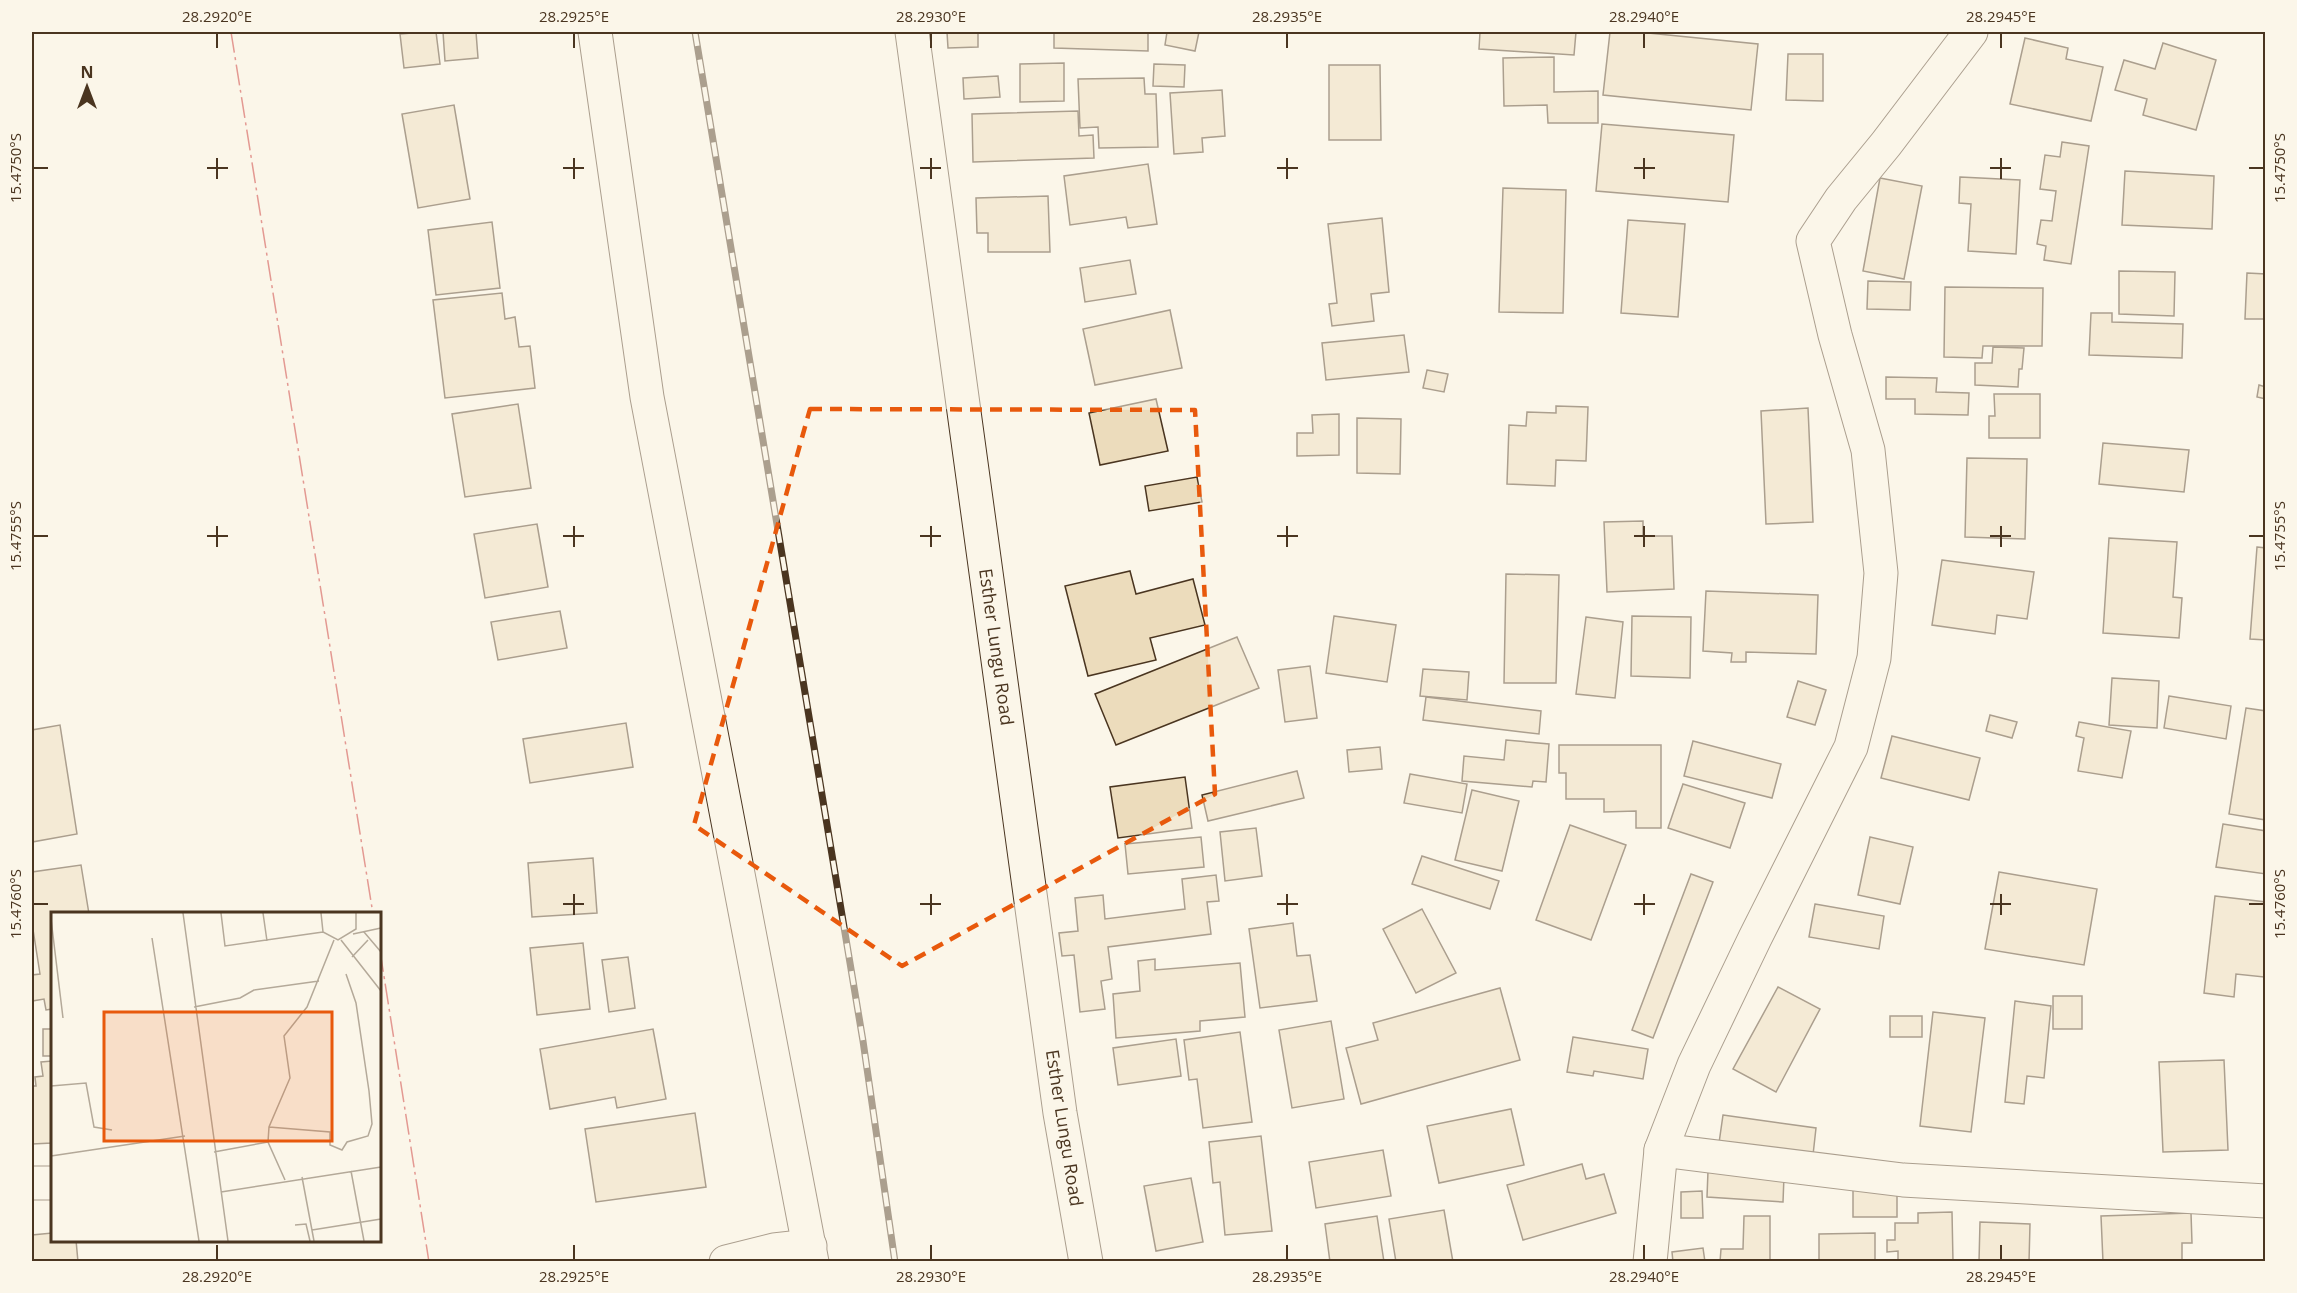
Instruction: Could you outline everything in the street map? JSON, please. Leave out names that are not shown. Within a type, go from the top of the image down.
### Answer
[{"type":"street","points":[[595,32],[647,397],[811,1254],[774,1250],[726,1262]]},
{"type":"street","name":"Esther Lungu Road","points":[[912,32],[1060,1113],[1086,1262]]},
{"type":"street","points":[[1650,1262],[1661,1150],[1694,1065],[1760,927],[1851,747],[1874,658],[1881,573],[1868,450],[1835,335],[1813,241],[1841,199],[1971,32]]},
{"type":"street","points":[[1661,1150],[1903,1180],[2265,1201]]},
{"type":"street","points":[[32,1183],[51,1183]]},
{"type":"highlighted area","points":[[810,409],[1195,410],[1215,794],[902,966],[694,825]]},
{"type":"building","points":[[436,32],[440,64],[404,68],[400,34]]},
{"type":"building","points":[[443,32],[476,32],[478,58],[445,61]]},
{"type":"building","points":[[947,32],[978,32],[978,47],[948,48]]},
{"type":"building","points":[[1054,32],[1148,32],[1148,51],[1054,48]]},
{"type":"building","points":[[1167,32],[1199,32],[1195,51],[1165,45]]},
{"type":"building","points":[[1480,32],[1576,32],[1574,55],[1479,49]]},
{"type":"building","points":[[1610,32],[1638,32],[1758,44],[1751,110],[1603,95]]},
{"type":"building","points":[[2025,38],[2068,48],[2066,59],[2103,67],[2091,121],[2010,104]]},
{"type":"building","points":[[2163,43],[2216,60],[2196,130],[2143,115],[2147,99],[2115,90],[2124,60],[2155,69]]},
{"type":"building","points":[[1788,54],[1823,54],[1823,101],[1786,100]]},
{"type":"building","points":[[1554,57],[1554,92],[1598,91],[1598,123],[1548,123],[1547,105],[1504,106],[1503,58]]},
{"type":"building","points":[[1064,63],[1064,101],[1020,102],[1020,64]]},
{"type":"building","points":[[1154,64],[1185,65],[1184,87],[1153,86]]},
{"type":"building","points":[[1329,65],[1380,65],[1381,140],[1329,140]]},
{"type":"building","points":[[998,76],[1000,97],[964,99],[963,78]]},
{"type":"building","points":[[1144,78],[1145,94],[1156,94],[1158,147],[1099,148],[1098,127],[1080,128],[1078,79]]},
{"type":"building","points":[[1222,90],[1225,136],[1202,138],[1203,152],[1174,154],[1170,93]]},
{"type":"building","points":[[454,105],[470,199],[418,208],[402,114]]},
{"type":"building","points":[[1078,111],[1079,136],[1093,135],[1094,158],[973,162],[972,114]]},
{"type":"building","points":[[1602,124],[1734,135],[1728,202],[1596,191]]},
{"type":"building","points":[[2062,142],[2089,146],[2071,264],[2044,260],[2046,246],[2037,244],[2041,220],[2052,221],[2056,191],[2040,189],[2045,155],[2060,157]]},
{"type":"building","points":[[1148,164],[1157,224],[1128,228],[1126,217],[1070,225],[1064,176]]},
{"type":"building","points":[[2125,171],[2214,176],[2212,229],[2122,225]]},
{"type":"building","points":[[1960,177],[2020,180],[2016,254],[1968,251],[1971,204],[1959,203]]},
{"type":"building","points":[[1880,178],[1922,186],[1904,279],[1863,271]]},
{"type":"building","points":[[1503,188],[1566,190],[1563,313],[1499,312]]},
{"type":"building","points":[[1048,196],[1050,252],[988,252],[988,233],[977,233],[976,198]]},
{"type":"building","points":[[1382,218],[1389,292],[1371,294],[1374,321],[1332,326],[1329,304],[1337,303],[1328,224]]},
{"type":"building","points":[[1628,220],[1685,224],[1678,317],[1621,313]]},
{"type":"building","points":[[492,222],[500,288],[436,295],[428,230]]},
{"type":"building","points":[[1130,260],[1136,294],[1085,302],[1080,268]]},
{"type":"building","points":[[2119,271],[2175,272],[2174,316],[2119,314]]},
{"type":"building","points":[[2247,273],[2266,274],[2266,319],[2245,319]]},
{"type":"building","points":[[1868,281],[1911,282],[1910,310],[1867,309]]},
{"type":"building","points":[[1945,287],[2043,288],[2042,346],[1983,346],[1982,358],[1944,357]]},
{"type":"building","points":[[502,293],[505,319],[515,317],[519,347],[530,346],[535,388],[445,398],[433,300]]},
{"type":"building","points":[[1170,310],[1182,368],[1095,385],[1083,329]]},
{"type":"building","points":[[2091,313],[2112,313],[2112,322],[2183,324],[2182,358],[2089,355]]},
{"type":"building","points":[[1404,335],[1409,372],[1326,380],[1322,343]]},
{"type":"building","points":[[1993,347],[2024,348],[2018,387],[1975,385],[1975,363],[1992,363]]},
{"type":"building","points":[[1427,370],[1448,374],[1444,392],[1423,388]]},
{"type":"building","points":[[1886,377],[1937,378],[1936,392],[1969,393],[1968,415],[1915,414],[1915,399],[1886,399]]},
{"type":"building","points":[[2259,385],[2266,387],[2266,399],[2257,397]]},
{"type":"building","points":[[1994,394],[2040,394],[2040,438],[1989,438],[1989,416],[1995,416]]},
{"type":"building","points":[[1156,399],[1168,451],[1100,465],[1089,413]]},
{"type":"building","points":[[518,404],[531,488],[465,497],[452,414]]},
{"type":"building","points":[[1556,406],[1588,407],[1586,461],[1556,460],[1555,486],[1507,484],[1509,425],[1526,426],[1527,412],[1556,413]]},
{"type":"building","points":[[1808,408],[1813,522],[1766,524],[1761,411]]},
{"type":"building","points":[[1339,414],[1339,455],[1297,456],[1297,433],[1313,433],[1312,415]]},
{"type":"building","points":[[1357,418],[1401,419],[1400,474],[1357,473]]},
{"type":"building","points":[[2103,443],[2189,450],[2184,492],[2099,484]]},
{"type":"building","points":[[1967,458],[2027,459],[2025,539],[1965,537]]},
{"type":"building","points":[[1197,477],[1202,502],[1149,511],[1145,486]]},
{"type":"building","points":[[1643,521],[1643,536],[1672,536],[1674,589],[1607,592],[1604,522]]},
{"type":"building","points":[[537,524],[548,587],[485,598],[474,534]]},
{"type":"building","points":[[2109,538],[2177,542],[2173,597],[2182,598],[2179,638],[2103,633]]},
{"type":"building","points":[[2257,547],[2266,548],[2266,640],[2250,639]]},
{"type":"building","points":[[1942,560],[2034,572],[2027,619],[1997,615],[1995,634],[1932,625]]},
{"type":"building","points":[[1130,571],[1136,594],[1193,579],[1205,625],[1150,638],[1156,660],[1088,676],[1065,586]]},
{"type":"building","points":[[1506,574],[1559,575],[1556,683],[1504,683]]},
{"type":"building","points":[[1706,591],[1818,595],[1816,654],[1746,652],[1746,662],[1731,662],[1732,653],[1703,651]]},
{"type":"building","points":[[560,611],[567,648],[498,660],[491,622]]},
{"type":"building","points":[[1334,616],[1396,625],[1387,682],[1326,673]]},
{"type":"building","points":[[1632,616],[1691,617],[1690,678],[1631,676]]},
{"type":"building","points":[[1586,617],[1623,622],[1615,698],[1576,694]]},
{"type":"building","points":[[1237,637],[1259,688],[1116,745],[1095,694]]},
{"type":"building","points":[[1310,666],[1317,718],[1285,722],[1278,670]]},
{"type":"building","points":[[1423,669],[1469,672],[1467,700],[1420,696]]},
{"type":"building","points":[[2112,678],[2159,681],[2157,728],[2109,725]]},
{"type":"building","points":[[1798,681],[1826,690],[1815,725],[1787,717]]},
{"type":"building","points":[[2169,696],[2231,706],[2226,739],[2164,728]]},
{"type":"building","points":[[1426,697],[1541,711],[1539,734],[1423,720]]},
{"type":"building","points":[[2246,708],[2266,711],[2266,820],[2229,814]]},
{"type":"building","points":[[1990,715],[2017,722],[2012,738],[1986,731]]},
{"type":"building","points":[[2079,722],[2131,731],[2122,778],[2078,771],[2084,738],[2076,736]]},
{"type":"building","points":[[626,723],[633,767],[530,783],[523,739]]},
{"type":"building","points":[[60,725],[77,834],[32,842],[32,730]]},
{"type":"building","points":[[1892,736],[1980,758],[1969,800],[1881,778]]},
{"type":"building","points":[[1506,740],[1549,744],[1546,782],[1533,781],[1532,787],[1462,781],[1464,756],[1504,760]]},
{"type":"building","points":[[1693,741],[1781,764],[1772,798],[1684,776]]},
{"type":"building","points":[[1559,745],[1661,745],[1661,828],[1636,828],[1636,811],[1604,812],[1604,799],[1566,799],[1566,773],[1559,773]]},
{"type":"building","points":[[1380,747],[1382,769],[1349,772],[1347,750]]},
{"type":"building","points":[[1297,771],[1304,798],[1208,821],[1202,795]]},
{"type":"building","points":[[1410,774],[1467,784],[1462,813],[1404,803]]},
{"type":"building","points":[[1185,777],[1192,828],[1118,838],[1110,787]]},
{"type":"building","points":[[1683,784],[1745,803],[1730,848],[1668,828]]},
{"type":"building","points":[[1472,790],[1519,801],[1502,871],[1455,860]]},
{"type":"building","points":[[2223,824],[2266,831],[2266,874],[2216,867]]},
{"type":"building","points":[[1570,825],[1626,845],[1591,940],[1536,920]]},
{"type":"building","points":[[1256,828],[1262,876],[1225,881],[1220,832]]},
{"type":"building","points":[[1201,837],[1204,867],[1128,874],[1125,844]]},
{"type":"building","points":[[1870,837],[1913,847],[1900,904],[1858,895]]},
{"type":"building","points":[[1422,856],[1499,881],[1490,909],[1412,884]]},
{"type":"building","points":[[593,858],[597,913],[532,917],[528,863]]},
{"type":"building","points":[[81,865],[89,912],[51,912],[51,1009],[46,1010],[44,999],[32,1001],[32,975],[40,974],[32,923],[32,872]]},
{"type":"building","points":[[1999,872],[2097,889],[2084,965],[1985,949]]},
{"type":"building","points":[[1691,874],[1713,882],[1653,1038],[1632,1030]]},
{"type":"building","points":[[1216,875],[1219,901],[1207,902],[1211,934],[1108,947],[1112,979],[1101,981],[1105,1009],[1080,1012],[1074,955],[1062,956],[1059,933],[1078,931],[1075,898],[1103,895],[1105,919],[1185,909],[1182,879]]},
{"type":"building","points":[[2215,896],[2266,902],[2264,977],[2236,974],[2234,997],[2204,993]]},
{"type":"building","points":[[1815,904],[1884,916],[1879,949],[1809,937]]},
{"type":"building","points":[[1422,909],[1456,973],[1416,993],[1383,929]]},
{"type":"building","points":[[1293,923],[1297,956],[1310,955],[1317,1001],[1260,1008],[1249,929]]},
{"type":"building","points":[[583,943],[590,1009],[537,1015],[530,948]]},
{"type":"building","points":[[628,957],[635,1008],[609,1012],[602,960]]},
{"type":"building","points":[[1155,959],[1155,970],[1240,963],[1245,1017],[1200,1021],[1200,1031],[1116,1038],[1113,994],[1140,991],[1138,961]]},
{"type":"building","points":[[1778,987],[1820,1009],[1776,1092],[1733,1069]]},
{"type":"building","points":[[1500,988],[1520,1060],[1361,1104],[1346,1048],[1378,1040],[1373,1023]]},
{"type":"building","points":[[2053,996],[2082,996],[2082,1029],[2053,1029]]},
{"type":"building","points":[[2015,1001],[2051,1006],[2044,1078],[2027,1076],[2024,1104],[2005,1102]]},
{"type":"building","points":[[1933,1012],[1985,1018],[1971,1132],[1920,1126]]},
{"type":"building","points":[[1890,1016],[1922,1016],[1922,1037],[1890,1037]]},
{"type":"building","points":[[1331,1021],[1344,1099],[1292,1108],[1279,1030]]},
{"type":"building","points":[[43,1029],[51,1029],[51,1056],[43,1056]]},
{"type":"building","points":[[653,1029],[666,1099],[617,1108],[615,1097],[550,1109],[540,1049]]},
{"type":"building","points":[[1240,1032],[1252,1122],[1203,1128],[1197,1079],[1189,1080],[1184,1040]]},
{"type":"building","points":[[1573,1037],[1648,1049],[1643,1079],[1594,1071],[1593,1076],[1567,1072]]},
{"type":"building","points":[[1176,1039],[1181,1076],[1118,1085],[1113,1048]]},
{"type":"building","points":[[2224,1060],[2228,1150],[2163,1152],[2159,1062]]},
{"type":"building","points":[[51,1061],[51,1143],[32,1144],[32,1086],[36,1086],[35,1077],[43,1076],[41,1062]]},
{"type":"building","points":[[1511,1109],[1524,1165],[1439,1183],[1427,1126]]},
{"type":"building","points":[[695,1113],[706,1187],[596,1202],[585,1129]]},
{"type":"building","points":[[1723,1115],[1816,1128],[1813,1155],[1719,1143]]},
{"type":"building","points":[[1261,1136],[1272,1231],[1225,1235],[1220,1182],[1213,1183],[1209,1142]]},
{"type":"building","points":[[1383,1150],[1391,1196],[1316,1208],[1309,1162]]},
{"type":"building","points":[[1582,1164],[1586,1179],[1604,1174],[1616,1213],[1523,1240],[1507,1185]]},
{"type":"building","points":[[1708,1171],[1784,1176],[1783,1202],[1707,1197]]},
{"type":"building","points":[[1191,1178],[1203,1242],[1156,1251],[1144,1186]]},
{"type":"building","points":[[1853,1186],[1897,1186],[1897,1217],[1853,1217]]},
{"type":"building","points":[[1702,1191],[1703,1218],[1681,1218],[1681,1192]]},
{"type":"building","points":[[1444,1210],[1453,1262],[1396,1262],[1389,1219]]},
{"type":"building","points":[[1952,1212],[1953,1262],[1898,1262],[1898,1251],[1887,1252],[1887,1240],[1895,1240],[1895,1223],[1918,1223],[1918,1213]]},
{"type":"building","points":[[2191,1213],[2192,1243],[2182,1243],[2182,1262],[2103,1262],[2101,1216]]},
{"type":"building","points":[[1377,1216],[1384,1262],[1330,1262],[1325,1224]]},
{"type":"building","points":[[1744,1216],[1770,1216],[1770,1262],[1720,1262],[1721,1249],[1743,1249]]},
{"type":"building","points":[[1980,1222],[2030,1224],[2029,1262],[1979,1262]]},
{"type":"building","points":[[51,1233],[51,1242],[76,1242],[78,1262],[32,1262],[32,1235]]},
{"type":"building","points":[[1875,1233],[1875,1262],[1819,1262],[1819,1234]]},
{"type":"building","points":[[1703,1248],[1705,1262],[1673,1262],[1672,1252]]},
{"type":"railway","points":[[695,32],[863,1041],[895,1262]]},
{"type":"power","points":[[231,32],[373,912]]},
{"type":"power","points":[[381,957],[429,1262]]}]
